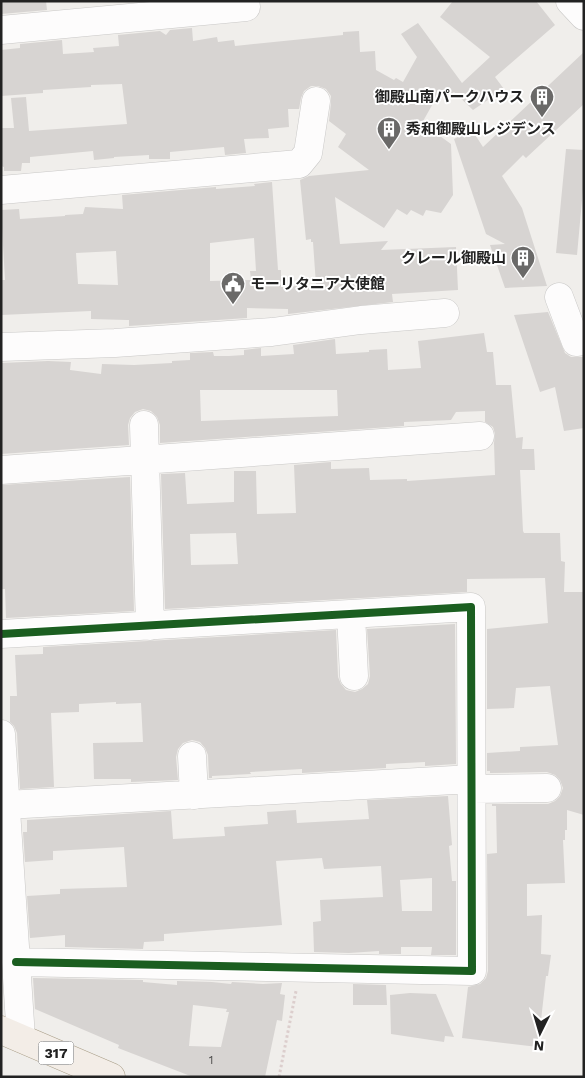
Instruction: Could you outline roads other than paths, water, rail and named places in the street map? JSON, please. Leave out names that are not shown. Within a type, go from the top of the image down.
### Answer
[{"type":"main road","name":"317","points":[[11,1034],[111,1077]]},
{"type":"street","points":[[1,30],[246,7],[246,1]]},
{"type":"street","points":[[570,1],[584,16]]},
{"type":"street","points":[[1,190],[299,164],[308,153],[316,102]]},
{"type":"street","points":[[559,297],[576,342],[584,341]]},
{"type":"street","points":[[1,347],[115,343],[272,332],[361,320],[445,312]]},
{"type":"street","points":[[144,425],[150,626]]},
{"type":"street","points":[[1,470],[480,436]]},
{"type":"street","points":[[1,634],[471,607],[472,971],[16,962]]},
{"type":"street","points":[[351,614],[354,676]]},
{"type":"street","points":[[1,735],[16,962],[11,1034]]},
{"type":"street","points":[[192,756],[194,795]]},
{"type":"street","points":[[6,805],[194,795],[472,784],[547,788]]},
{"type":"place","name":"御殿山南パークハウス","points":[[542,118]]},
{"type":"place","name":"秀和御殿山レジデンス","points":[[389,150]]},
{"type":"place","name":"クレール御殿山","points":[[523,279]]},
{"type":"place","name":"モーリタニア大使館","points":[[233,305]]}]
